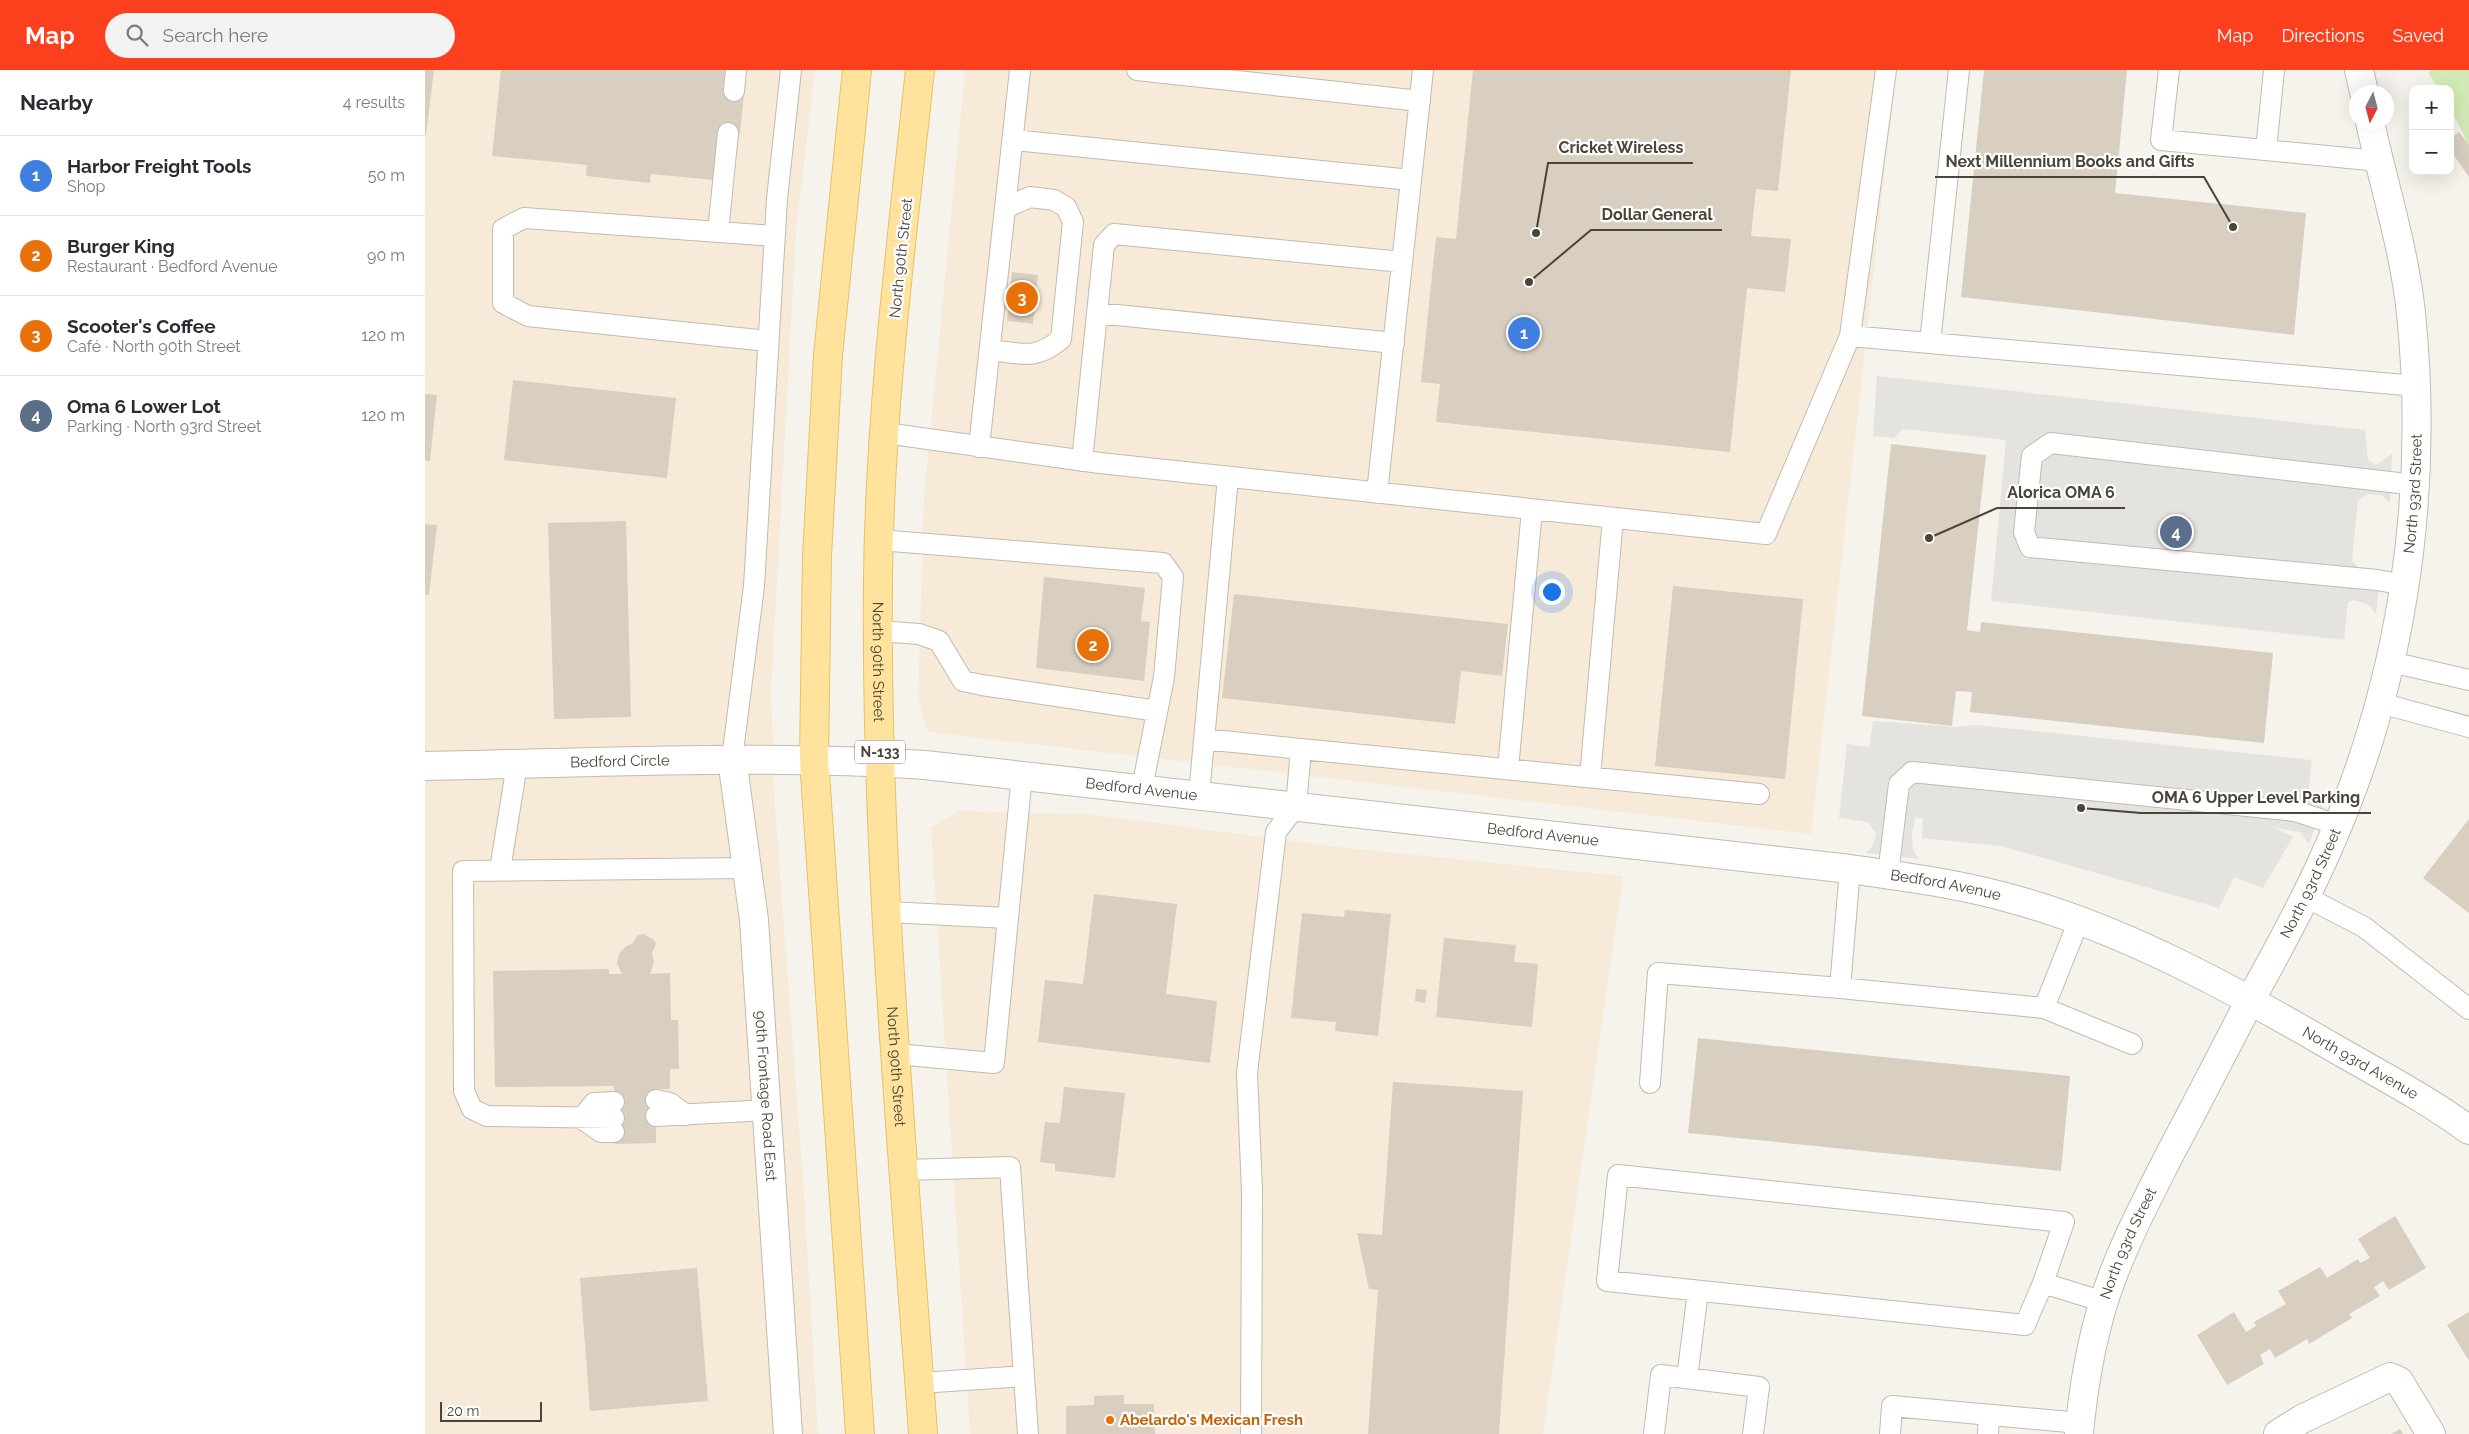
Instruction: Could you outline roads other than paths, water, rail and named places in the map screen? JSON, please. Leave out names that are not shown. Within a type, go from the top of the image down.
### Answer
[{"type":"main road","points":[[857,70],[828,355],[816,566],[814,759],[860,1434]]},
{"type":"main road","name":"North 90th Street","points":[[921,70],[897,292],[885,433],[879,540],[878,631],[880,762],[887,912],[923,1434]]},
{"type":"street","points":[[2359,70],[2362,85]]},
{"type":"street","name":"North 93rd Street","points":[[2079,1429],[2086,1374],[2104,1302],[2151,1191],[2305,897],[2338,825],[2357,778],[2391,662],[2405,585],[2416,485],[2418,424],[2407,279],[2399,237],[2372,130]]},
{"type":"street","name":"90th Frontage Road East","points":[[733,759],[754,920],[787,1434]]},
{"type":"street","name":"Bedford Circle","points":[[425,766],[814,759]]},
{"type":"street","name":"Bedford Avenue","points":[[814,759],[880,762],[1022,775],[1850,868],[1888,874],[1982,891],[2079,920],[2251,1000]]},
{"type":"street","name":"North 93rd Avenue","points":[[2251,1000],[2412,1093],[2469,1130]]},
{"type":"street","points":[[2278,1434],[2302,1419],[2390,1377],[2399,1381],[2431,1434]]},
{"type":"lane","points":[[734,92],[736,70]]},
{"type":"lane","points":[[733,759],[754,586],[775,236],[791,70]]},
{"type":"lane","points":[[979,447],[1007,208],[1020,70]]},
{"type":"lane","points":[[1137,70],[1420,101]]},
{"type":"lane","points":[[1377,493],[1423,70]]},
{"type":"lane","points":[[885,433],[1082,461],[1766,534],[1850,336],[1886,70]]},
{"type":"lane","points":[[1930,343],[1959,70]]},
{"type":"lane","points":[[2169,70],[2161,140],[2379,161]]},
{"type":"lane","points":[[2266,150],[2274,70]]},
{"type":"lane","points":[[718,232],[729,133]]},
{"type":"lane","points":[[1013,140],[1411,180]]},
{"type":"lane","points":[[990,350],[1036,355],[1048,350],[1061,339],[1073,222],[1066,207],[1054,200],[1030,197],[1007,208]]},
{"type":"lane","points":[[768,340],[528,316],[503,303],[503,229],[524,218],[775,236]]},
{"type":"lane","points":[[1082,461],[1104,244],[1114,234],[1402,262]]},
{"type":"lane","points":[[1097,313],[1394,343]]},
{"type":"lane","points":[[1850,336],[2416,386]]},
{"type":"lane","points":[[2405,585],[2030,547],[2024,532],[2032,456],[2051,443],[2416,485]]},
{"type":"lane","points":[[1199,795],[1228,477]]},
{"type":"lane","points":[[1508,769],[1532,510]]},
{"type":"lane","points":[[1590,777],[1613,518]]},
{"type":"lane","points":[[879,540],[1163,563],[1173,577],[1164,677],[1142,788]]},
{"type":"lane","points":[[878,631],[919,634],[939,641],[963,680],[982,685],[1157,711]]},
{"type":"lane","points":[[2391,662],[2469,680]]},
{"type":"lane","points":[[2380,703],[2469,727]]},
{"type":"lane","points":[[1204,739],[1759,794]]},
{"type":"lane","points":[[1251,1434],[1252,1191],[1247,1073],[1276,832],[1296,806],[1301,749]]},
{"type":"lane","points":[[499,870],[517,764]]},
{"type":"lane","points":[[1888,874],[1899,784],[1912,772],[2295,811],[2338,825]]},
{"type":"lane","points":[[897,1054],[994,1063],[1022,775]]},
{"type":"lane","points":[[581,1119],[594,1103],[614,1117],[601,1132],[581,1119],[487,1116],[472,1109],[464,1091],[463,871],[747,868]]},
{"type":"lane","points":[[1840,988],[1850,868]]},
{"type":"lane","points":[[2305,897],[2364,927],[2469,1009]]},
{"type":"lane","points":[[887,912],[1008,918]]},
{"type":"lane","points":[[2044,1008],[2079,920]]},
{"type":"lane","points":[[1650,1083],[1658,973],[2044,1008],[2132,1044]]},
{"type":"lane","points":[[686,1115],[674,1130],[656,1116],[669,1104],[686,1115],[767,1110]]},
{"type":"lane","points":[[905,1170],[1010,1167],[1028,1434]]},
{"type":"lane","points":[[1618,1175],[2064,1222],[2043,1283],[2025,1325],[1607,1281],[1618,1175]]},
{"type":"lane","points":[[2043,1283],[2104,1302]]},
{"type":"lane","points":[[1687,1378],[1698,1291]]},
{"type":"lane","points":[[920,1382],[1024,1376]]},
{"type":"lane","points":[[1654,1434],[1661,1376],[1759,1387],[1753,1434]]},
{"type":"lane","points":[[1889,1434],[1892,1406],[1989,1424],[2079,1429]]},
{"type":"place","name":"Next Millennium Books and Gifts","points":[[2233,227]]},
{"type":"place","name":"Cricket Wireless","points":[[1536,233]]},
{"type":"place","name":"Dollar General","points":[[1529,282]]},
{"type":"place","name":"Scooter's Coffee","points":[[1022,298]]},
{"type":"place","name":"Harbor Freight Tools","points":[[1524,333]]},
{"type":"place","name":"Oma 6 Lower Lot","points":[[2176,532]]},
{"type":"place","name":"Alorica OMA 6","points":[[1929,538]]},
{"type":"place","name":"Burger King","points":[[1093,645]]},
{"type":"place","name":"OMA 6 Upper Level Parking","points":[[2081,808]]},
{"type":"place","name":"Abelardo's Mexican Fresh","points":[[1110,1420]]}]
